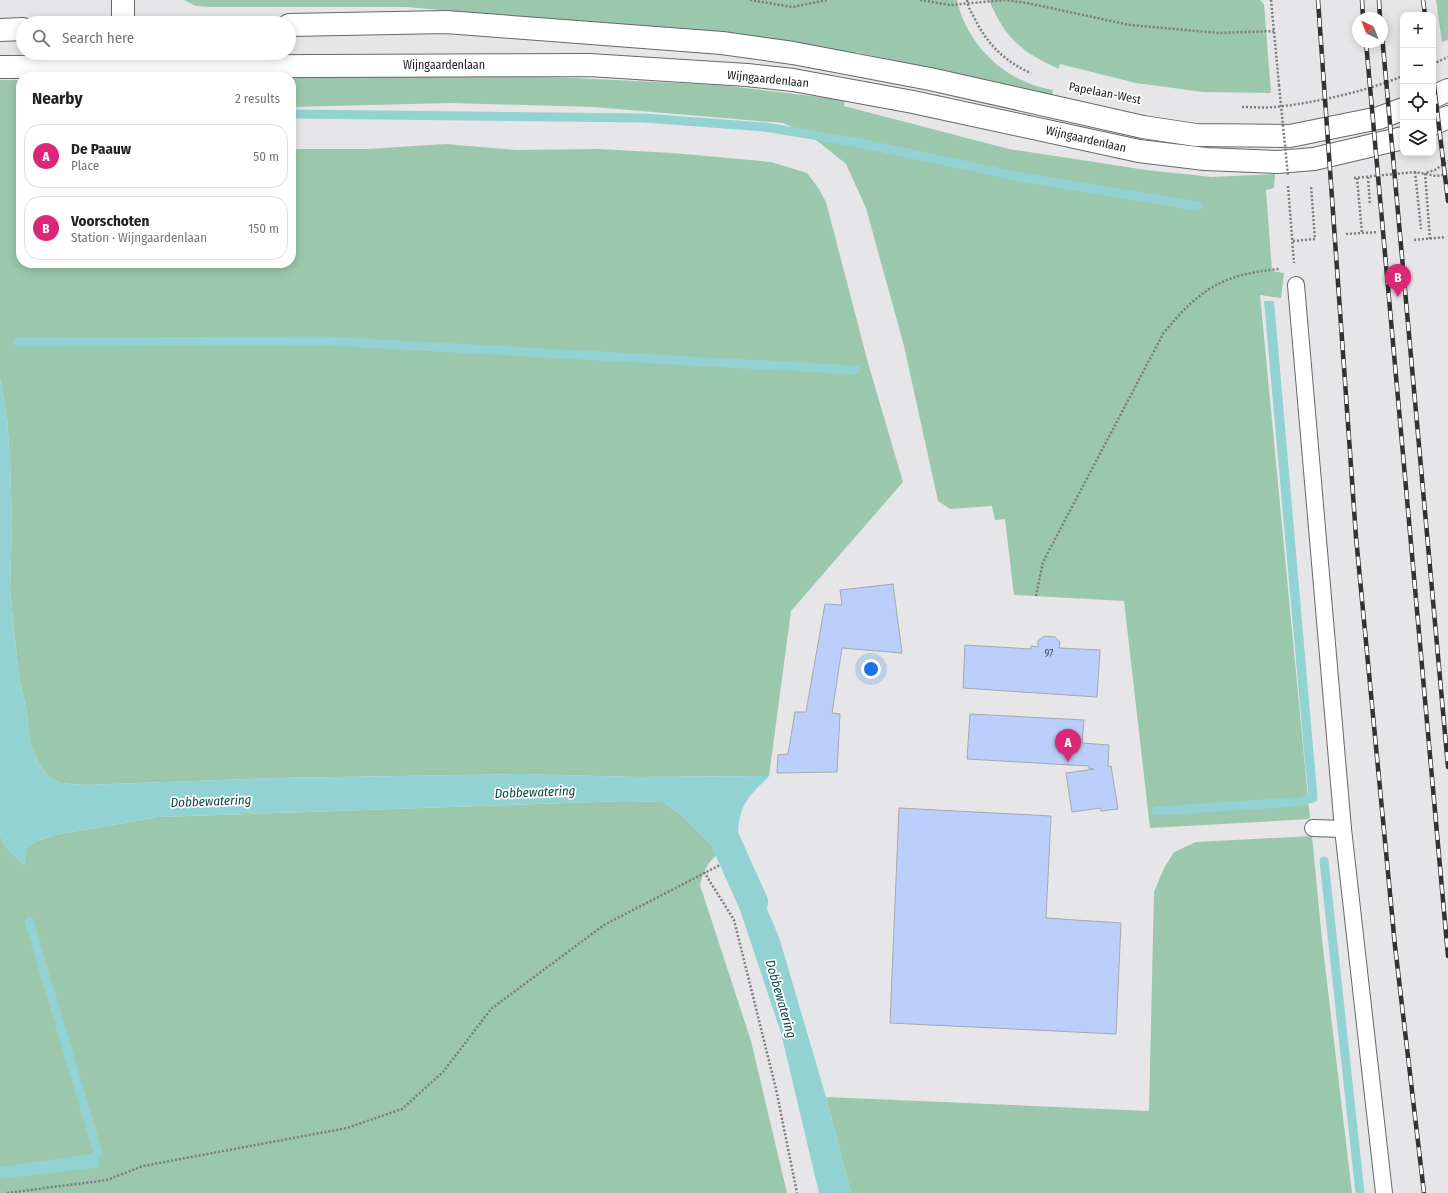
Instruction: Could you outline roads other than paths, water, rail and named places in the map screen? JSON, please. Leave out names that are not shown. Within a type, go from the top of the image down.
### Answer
[{"type":"main road","points":[[123,0],[123,16]]},
{"type":"main road","name":"Wijngaardenlaan","points":[[296,25],[446,22],[722,43],[793,53],[892,72],[1143,127],[1196,135],[1290,136],[1379,118],[1400,110]]},
{"type":"main road","points":[[0,30],[16,29]]},
{"type":"main road","points":[[0,67],[123,60]]},
{"type":"main road","name":"Wijngaardenlaan","points":[[123,60],[589,65],[747,75],[847,89],[1061,133],[1139,151],[1205,159],[1276,162],[1314,159],[1400,139]]},
{"type":"main road","points":[[1436,96],[1448,90]]},
{"type":"main road","points":[[1436,123],[1448,117]]},
{"type":"lane","points":[[1296,285],[1343,829],[1384,1193]]},
{"type":"lane","points":[[1313,828],[1343,829]]},
{"type":"water","points":[[1264,301],[1274,301],[1315,770],[1310,774],[1306,773]]},
{"type":"water","points":[[0,379],[7,418],[10,460],[12,523],[10,590],[19,677],[26,707],[30,741],[39,764],[49,777],[61,783],[84,785],[275,778],[519,774],[639,777],[769,776],[751,795],[744,807],[740,817],[738,829],[740,845],[719,853],[681,815],[663,802],[624,801],[158,817],[55,835],[37,841],[27,848],[24,865],[4,845],[0,834]]},
{"type":"water","points":[[746,861],[779,937],[826,1097],[851,1193],[819,1193],[781,1033],[726,868]]},
{"type":"water","points":[[98,1153],[100,1167],[0,1179],[0,1167]]},
{"type":"waterway","points":[[296,114],[644,118],[765,127],[855,142],[1025,178],[1198,206]]},
{"type":"waterway","points":[[18,342],[325,341],[856,370]]},
{"type":"waterway","points":[[1156,811],[1297,802],[1313,798],[1310,763]]},
{"type":"waterway","name":"Dobbewatering","points":[[712,811],[753,902]]},
{"type":"waterway","points":[[1324,861],[1360,1193]]},
{"type":"waterway","points":[[29,921],[98,1153]]},
{"type":"railway","points":[[1318,0],[1356,537],[1395,946],[1424,1193]]},
{"type":"railway","points":[[1362,0],[1363,12]]},
{"type":"railway","points":[[1379,0],[1380,12]]},
{"type":"railway","points":[[1423,0],[1425,12]]},
{"type":"railway","points":[[1367,48],[1448,956]]},
{"type":"railway","points":[[1383,48],[1448,767]]},
{"type":"railway","points":[[1434,84],[1448,201]]},
{"type":"place","name":"Voorschoten","points":[[1398,297]]},
{"type":"place","name":"De Paauw","points":[[1068,762]]}]
